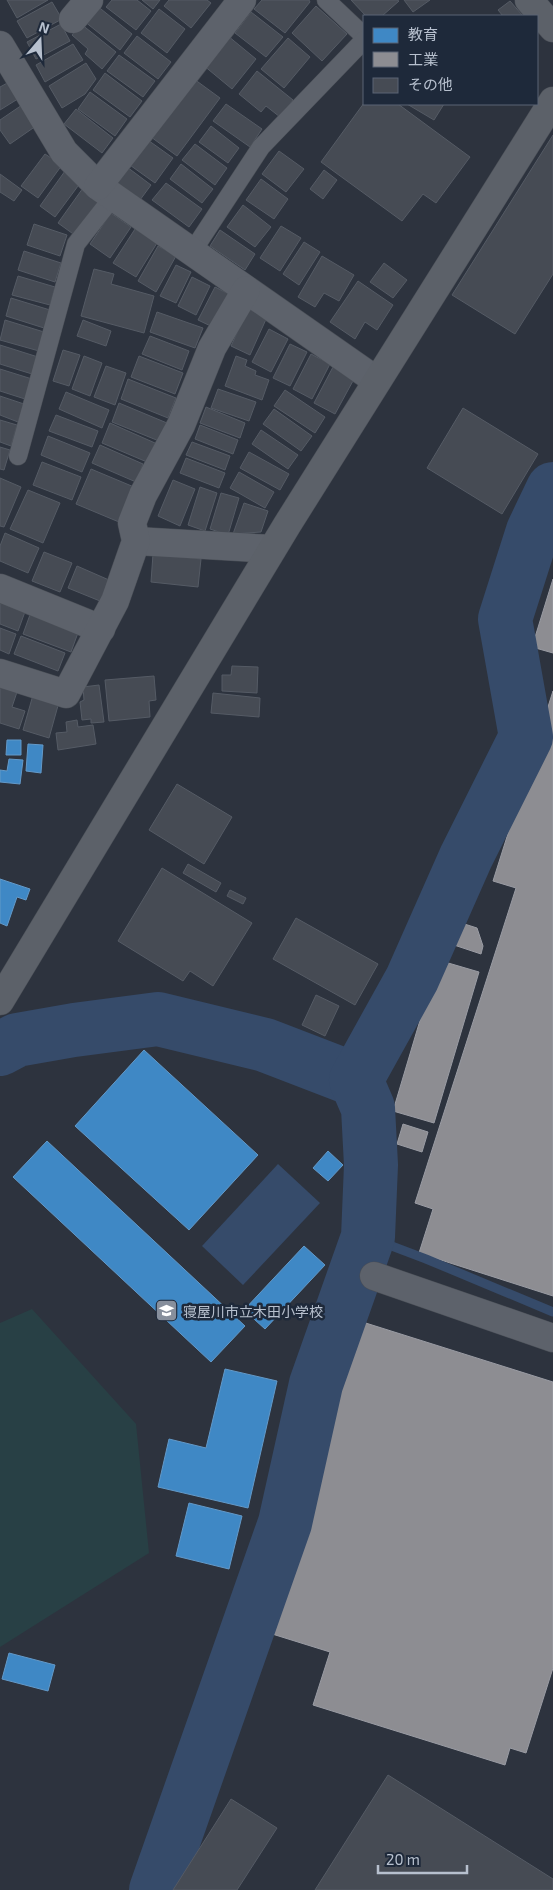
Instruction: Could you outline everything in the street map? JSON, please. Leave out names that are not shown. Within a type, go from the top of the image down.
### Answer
[{"type":"street","points":[[105,191],[242,0]]},
{"type":"street","points":[[529,0],[553,28]]},
{"type":"street","points":[[0,45],[64,152],[105,191],[377,381]]},
{"type":"street","points":[[0,1001],[272,549],[553,101]]},
{"type":"street","points":[[0,673],[66,694],[115,601],[136,541],[132,523],[143,495],[181,425],[212,348],[246,290]]},
{"type":"street","points":[[136,541],[272,549]]},
{"type":"street","points":[[0,588],[101,629]]},
{"type":"street","points":[[374,1276],[553,1338]]},
{"type":"lane","points":[[326,0],[363,35]]},
{"type":"lane","points":[[192,252],[261,147],[363,41]]},
{"type":"lane","points":[[18,456],[76,244],[105,191]]},
{"type":"green space","points":[[32,1309],[136,1424],[149,1553],[0,1647],[0,1323]]},
{"type":"water","points":[[278,1164],[320,1203],[243,1285],[202,1246]]},
{"type":"building: 教育","points":[[7,740],[21,740],[21,755],[6,755]]},
{"type":"building: 教育","points":[[28,744],[43,745],[41,773],[26,771]]},
{"type":"building: 教育","points":[[9,759],[23,760],[20,784],[0,782],[0,770],[7,771]]},
{"type":"building: 教育","points":[[0,879],[30,889],[26,900],[17,897],[7,926],[0,923]]},
{"type":"building: 教育","points":[[144,1050],[258,1155],[189,1230],[75,1126]]},
{"type":"building: 教育","points":[[47,1141],[245,1326],[211,1362],[13,1177]]},
{"type":"building: 教育","points":[[328,1151],[343,1165],[328,1181],[313,1168]]},
{"type":"building: 教育","points":[[304,1246],[325,1265],[265,1329],[244,1310]]},
{"type":"building: 教育","points":[[225,1369],[277,1381],[248,1508],[158,1487],[169,1439],[206,1448]]},
{"type":"building: 教育","points":[[189,1503],[242,1516],[229,1569],[176,1556]]},
{"type":"building: 教育","points":[[9,1653],[55,1665],[48,1691],[2,1679]]},
{"type":"building: 工業","points":[[553,579],[553,653],[532,647]]},
{"type":"building: 工業","points":[[553,691],[553,1296],[419,1253],[433,1209],[415,1203],[516,888],[493,881]]},
{"type":"building: 工業","points":[[455,921],[477,928],[483,946],[481,954],[448,943]]},
{"type":"building: 工業","points":[[438,960],[479,972],[434,1123],[393,1111]]},
{"type":"building: 工業","points":[[403,1124],[428,1132],[422,1152],[397,1144]]},
{"type":"building: 工業","points":[[353,1319],[553,1382],[553,1668],[526,1753],[510,1748],[505,1765],[313,1705],[330,1652],[269,1633],[295,1549],[283,1545]]},
{"type":"building: その他","points":[[7,0],[48,0],[17,18]]},
{"type":"building: その他","points":[[112,0],[137,0],[151,11],[136,30],[106,7]]},
{"type":"building: その他","points":[[142,0],[160,0],[153,9]]},
{"type":"building: その他","points":[[169,0],[207,0],[211,3],[191,28],[164,6]]},
{"type":"building: その他","points":[[262,0],[309,0],[310,2],[285,33],[254,9]]},
{"type":"building: その他","points":[[351,0],[399,1],[383,15],[365,15]]},
{"type":"building: その他","points":[[404,0],[430,0],[413,12]]},
{"type":"building: その他","points":[[510,1],[522,15],[502,15],[498,10]]},
{"type":"building: その他","points":[[52,2],[62,19],[27,38],[17,21]]},
{"type":"building: その他","points":[[96,5],[132,34],[120,50],[84,21]]},
{"type":"building: その他","points":[[316,6],[347,34],[322,61],[292,33]]},
{"type":"building: その他","points":[[159,9],[185,29],[167,53],[141,33]]},
{"type":"building: その他","points":[[251,12],[283,37],[266,57],[235,33]]},
{"type":"building: その他","points":[[61,24],[70,41],[36,59],[27,42]]},
{"type":"building: その他","points":[[81,24],[116,52],[102,69],[85,54],[88,49],[72,35]]},
{"type":"building: その他","points":[[137,36],[171,62],[158,79],[124,53]]},
{"type":"building: その他","points":[[228,36],[256,59],[232,89],[203,65]]},
{"type":"building: その他","points":[[288,38],[310,57],[284,88],[261,69]]},
{"type":"building: その他","points":[[73,44],[83,60],[45,82],[36,65]]},
{"type":"building: その他","points":[[119,55],[155,81],[143,97],[107,71]]},
{"type":"building: その他","points":[[86,63],[96,79],[85,94],[62,108],[49,86]]},
{"type":"building: その他","points":[[257,71],[293,100],[280,117],[266,106],[261,112],[239,94]]},
{"type":"building: その他","points":[[105,73],[142,101],[130,117],[93,90]]},
{"type":"building: その他","points":[[194,79],[220,98],[177,156],[151,137]]},
{"type":"building: その他","points":[[11,81],[21,97],[0,110],[0,87]]},
{"type":"building: その他","points":[[90,92],[127,119],[115,136],[78,109]]},
{"type":"building: その他","points":[[226,104],[262,129],[250,147],[213,121]]},
{"type":"building: その他","points":[[363,104],[399,105],[470,157],[436,203],[423,194],[402,221],[321,162]]},
{"type":"building: その他","points":[[22,105],[36,126],[10,144],[0,130],[0,120]]},
{"type":"building: その他","points":[[409,105],[443,105],[434,120]]},
{"type":"building: その他","points":[[76,109],[113,138],[102,153],[64,124]]},
{"type":"building: その他","points":[[211,126],[239,148],[228,163],[199,142]]},
{"type":"building: その他","points":[[553,135],[553,274],[515,334],[452,295]]},
{"type":"building: その他","points":[[145,138],[173,158],[155,183],[127,163]]},
{"type":"building: その他","points":[[195,144],[227,168],[215,185],[182,160]]},
{"type":"building: その他","points":[[279,151],[304,169],[286,192],[262,174]]},
{"type":"building: その他","points":[[45,154],[62,165],[38,198],[21,186]]},
{"type":"building: その他","points":[[123,164],[151,185],[140,200],[113,179]]},
{"type":"building: その他","points":[[181,164],[213,189],[202,203],[170,179]]},
{"type":"building: その他","points":[[324,170],[337,180],[323,199],[310,189]]},
{"type":"building: その他","points":[[65,171],[81,182],[55,217],[40,206]]},
{"type":"building: その他","points":[[0,174],[22,190],[14,201],[0,192]]},
{"type":"building: その他","points":[[261,179],[288,199],[274,219],[246,200]]},
{"type":"building: その他","points":[[166,183],[202,209],[189,227],[152,200]]},
{"type":"building: その他","points":[[83,188],[101,201],[76,236],[58,223]]},
{"type":"building: その他","points":[[243,205],[271,227],[255,247],[227,227]]},
{"type":"building: その他","points":[[111,213],[131,227],[110,258],[90,244]]},
{"type":"building: その他","points":[[34,224],[67,235],[60,256],[27,245]]},
{"type":"building: その他","points":[[281,226],[301,238],[280,271],[260,258]]},
{"type":"building: その他","points":[[135,229],[157,243],[136,277],[113,263]]},
{"type":"building: その他","points":[[220,230],[255,254],[245,270],[210,246]]},
{"type":"building: その他","points":[[304,242],[320,252],[299,285],[283,274]]},
{"type":"building: その他","points":[[158,246],[176,256],[156,292],[138,281]]},
{"type":"building: その他","points":[[24,251],[61,263],[55,282],[18,270]]},
{"type":"building: その他","points":[[322,256],[354,275],[339,301],[324,293],[315,307],[298,297]]},
{"type":"building: その他","points":[[384,263],[407,280],[393,298],[370,282]]},
{"type":"building: その他","points":[[176,265],[191,272],[176,303],[160,296]]},
{"type":"building: その他","points":[[94,269],[114,274],[111,284],[154,296],[144,333],[81,316]]},
{"type":"building: その他","points":[[18,276],[55,287],[50,305],[12,295]]},
{"type":"building: その他","points":[[192,277],[210,286],[196,315],[178,306]]},
{"type":"building: その他","points":[[358,281],[393,305],[377,330],[365,322],[355,339],[330,322]]},
{"type":"building: その他","points":[[215,287],[233,296],[217,329],[198,320]]},
{"type":"building: その他","points":[[11,298],[50,310],[44,328],[6,316]]},
{"type":"building: その他","points":[[248,309],[267,317],[250,355],[231,346]]},
{"type":"building: その他","points":[[157,312],[203,328],[195,348],[150,332]]},
{"type":"building: その他","points":[[5,320],[44,332],[39,351],[0,340]]},
{"type":"building: その他","points":[[83,320],[111,331],[106,346],[77,336]]},
{"type":"building: その他","points":[[269,329],[288,339],[271,372],[252,362]]},
{"type":"building: その他","points":[[150,336],[189,351],[182,370],[142,354]]},
{"type":"building: その他","points":[[290,344],[307,352],[290,386],[273,378]]},
{"type":"building: その他","points":[[0,345],[38,357],[32,374],[0,364]]},
{"type":"building: その他","points":[[63,350],[80,355],[69,386],[53,381]]},
{"type":"building: その他","points":[[311,354],[330,364],[312,399],[293,389]]},
{"type":"building: その他","points":[[84,356],[102,363],[90,396],[72,389]]},
{"type":"building: その他","points":[[139,356],[183,373],[175,394],[131,377]]},
{"type":"building: その他","points":[[236,356],[247,360],[245,366],[256,371],[255,375],[269,380],[262,400],[225,386]]},
{"type":"building: その他","points":[[106,366],[126,373],[115,405],[94,397]]},
{"type":"building: その他","points":[[333,367],[354,379],[335,414],[314,403]]},
{"type":"building: その他","points":[[0,369],[32,379],[25,399],[0,391]]},
{"type":"building: その他","points":[[128,379],[176,398],[168,418],[121,399]]},
{"type":"building: その他","points":[[218,389],[256,402],[249,421],[211,408]]},
{"type":"building: その他","points":[[285,390],[325,417],[315,433],[274,406]]},
{"type":"building: その他","points":[[66,392],[109,410],[102,428],[59,409]]},
{"type":"building: その他","points":[[0,396],[24,404],[18,422],[0,415]]},
{"type":"building: その他","points":[[119,403],[167,423],[159,441],[112,422]]},
{"type":"building: その他","points":[[206,407],[245,423],[240,438],[200,423]]},
{"type":"building: その他","points":[[463,408],[538,454],[502,514],[427,468]]},
{"type":"building: その他","points":[[274,409],[312,436],[301,451],[263,424]]},
{"type":"building: その他","points":[[56,415],[98,431],[92,447],[49,431]]},
{"type":"building: その他","points":[[0,420],[17,425],[11,446],[0,442]]},
{"type":"building: その他","points":[[110,423],[155,443],[147,462],[102,443]]},
{"type":"building: その他","points":[[200,425],[238,440],[233,454],[195,439]]},
{"type":"building: その他","points":[[261,430],[298,455],[288,469],[252,444]]},
{"type":"building: その他","points":[[48,436],[90,453],[82,472],[41,455]]},
{"type":"building: その他","points":[[192,442],[230,456],[225,470],[186,455]]},
{"type":"building: その他","points":[[100,445],[143,464],[136,482],[92,463]]},
{"type":"building: その他","points":[[0,447],[10,450],[4,470],[0,469]]},
{"type":"building: その他","points":[[249,452],[289,474],[280,490],[240,468]]},
{"type":"building: その他","points":[[186,458],[225,473],[219,488],[180,473]]},
{"type":"building: その他","points":[[42,462],[81,477],[72,500],[33,485]]},
{"type":"building: その他","points":[[91,469],[134,487],[119,522],[76,504]]},
{"type":"building: その他","points":[[239,472],[274,492],[265,508],[230,488]]},
{"type":"building: その他","points":[[0,478],[21,487],[4,527],[0,526]]},
{"type":"building: その他","points":[[173,480],[195,489],[180,526],[158,516]]},
{"type":"building: その他","points":[[200,487],[217,493],[205,531],[188,525]]},
{"type":"building: その他","points":[[28,490],[60,503],[43,543],[10,529]]},
{"type":"building: その他","points":[[221,493],[239,498],[228,535],[210,529]]},
{"type":"building: その他","points":[[244,503],[268,511],[261,532],[233,534]]},
{"type":"building: その他","points":[[5,533],[39,548],[28,573],[0,561],[0,546]]},
{"type":"building: その他","points":[[44,552],[72,563],[60,592],[32,581]]},
{"type":"building: その他","points":[[153,554],[201,559],[198,587],[151,582]]},
{"type":"building: その他","points":[[77,566],[109,580],[100,601],[68,588]]},
{"type":"building: その他","points":[[0,599],[26,609],[18,631],[0,624]]},
{"type":"building: その他","points":[[31,612],[79,630],[71,652],[23,634]]},
{"type":"building: その他","points":[[0,628],[16,634],[9,654],[0,650]]},
{"type":"building: その他","points":[[21,636],[65,653],[58,671],[14,654]]},
{"type":"building: その他","points":[[232,666],[258,667],[257,693],[222,691],[222,675],[231,675]]},
{"type":"building: その他","points":[[154,676],[156,700],[149,701],[150,717],[109,721],[105,680]]},
{"type":"building: その他","points":[[99,685],[104,722],[91,723],[91,719],[82,720],[80,702],[84,700],[83,687]]},
{"type":"building: その他","points":[[0,687],[17,692],[12,707],[25,711],[19,729],[0,723]]},
{"type":"building: その他","points":[[213,693],[260,698],[259,717],[211,713]]},
{"type":"building: その他","points":[[33,695],[59,702],[49,738],[23,730]]},
{"type":"building: その他","points":[[77,720],[78,727],[93,725],[96,744],[58,750],[56,733],[67,732],[66,722]]},
{"type":"building: その他","points":[[177,784],[232,817],[204,864],[149,830]]},
{"type":"building: その他","points":[[188,864],[221,883],[216,892],[183,873]]},
{"type":"building: その他","points":[[162,868],[252,923],[213,986],[190,971],[183,981],[118,941]]},
{"type":"building: その他","points":[[230,890],[246,898],[243,904],[227,896]]},
{"type":"building: その他","points":[[296,918],[378,964],[355,1005],[273,959]]},
{"type":"building: その他","points":[[316,995],[339,1006],[325,1036],[302,1025]]},
{"type":"building: その他","points":[[388,1775],[553,1879],[553,1890],[315,1890]]},
{"type":"building: その他","points":[[231,1799],[277,1828],[237,1890],[173,1890]]},
{"type":"waterway","points":[[156,1890],[285,1523],[316,1384],[368,1237],[371,1165],[368,1108],[356,1080],[412,979],[466,857],[526,737],[505,619],[533,531],[553,489]]},
{"type":"waterway","points":[[0,1049],[17,1040],[158,1019],[265,1045],[356,1080]]},
{"type":"waterway","points":[[368,1237],[553,1312]]},
{"type":"place","name":"寝屋川市立木田小学校","points":[[167,1311]]}]
